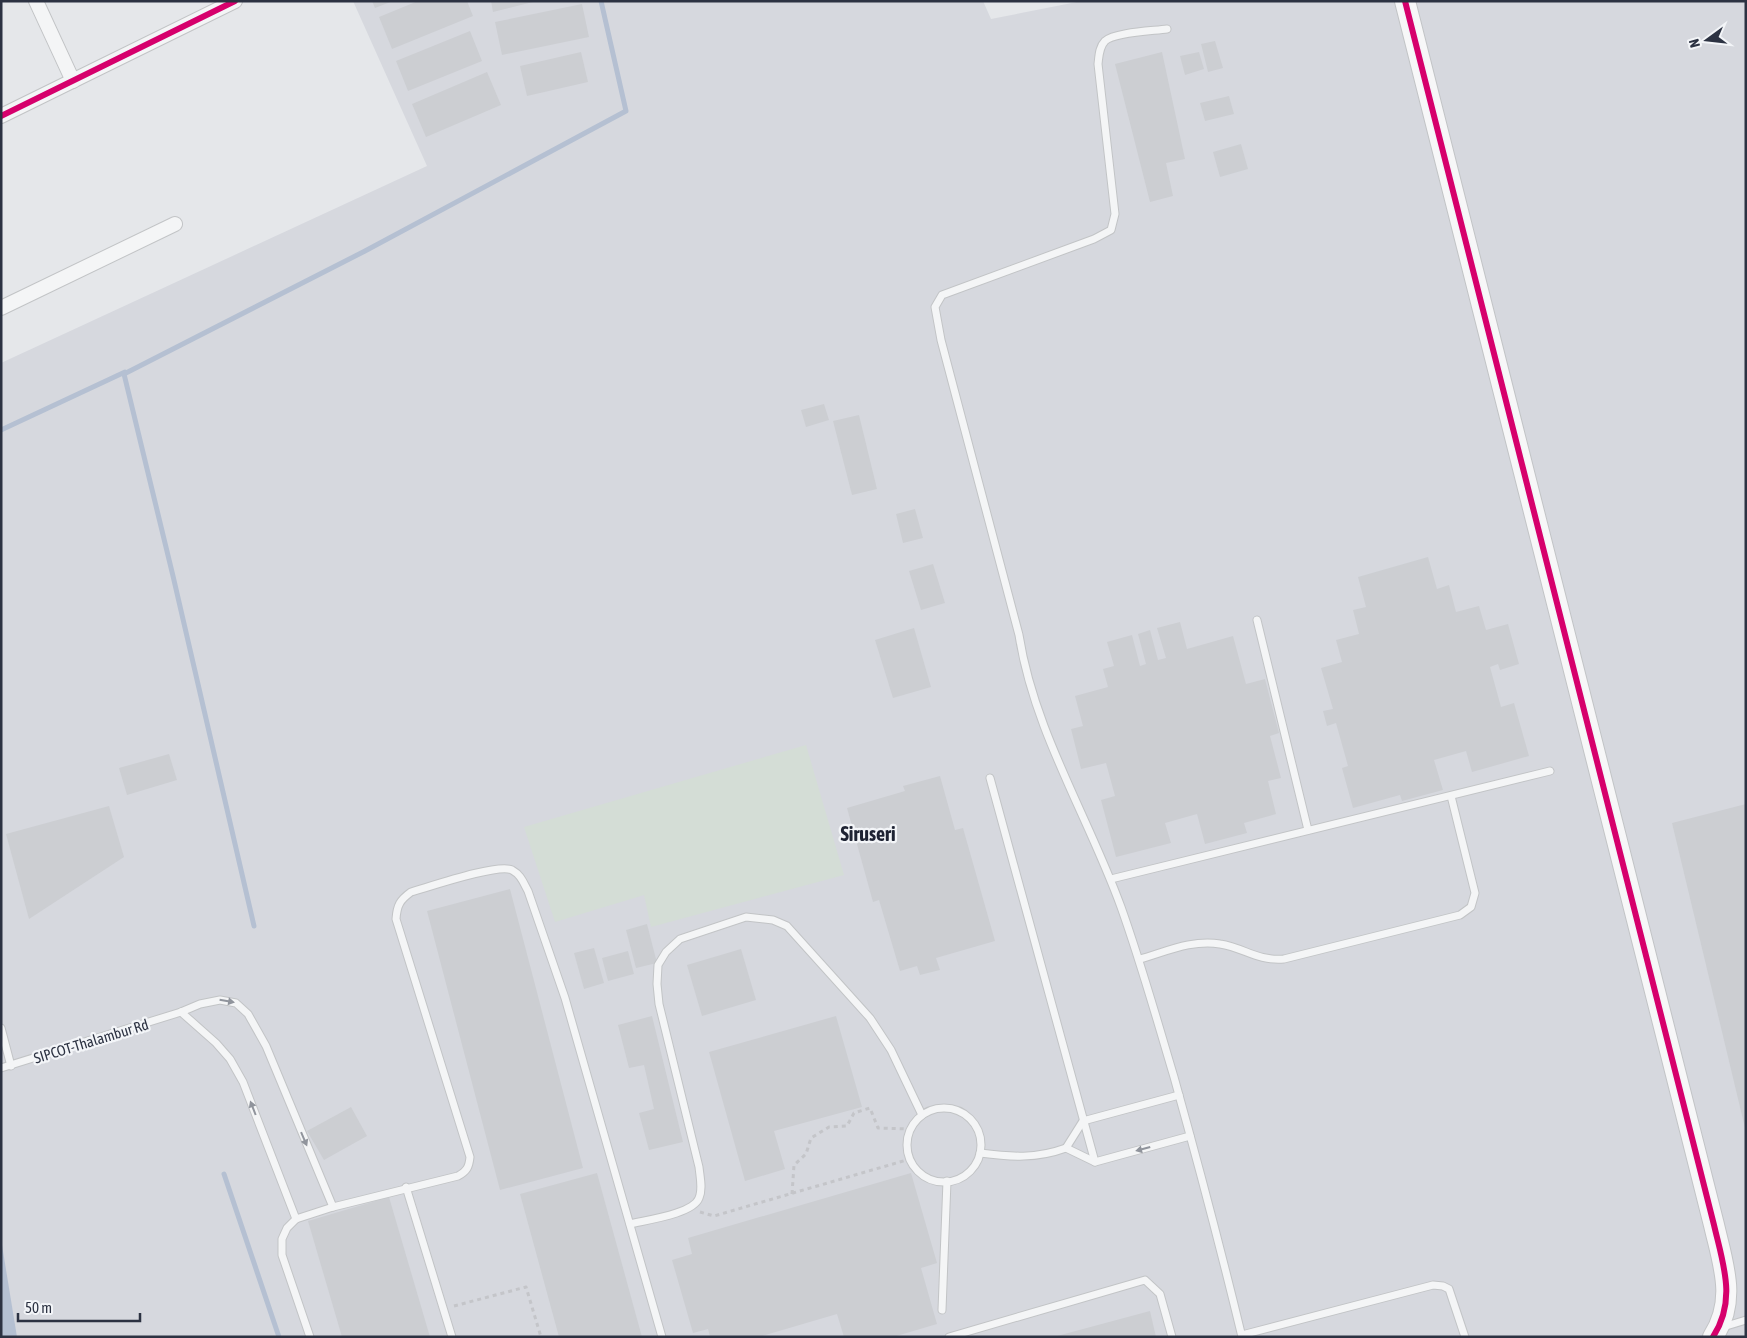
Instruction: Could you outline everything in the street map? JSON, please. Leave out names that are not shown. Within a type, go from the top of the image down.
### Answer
[{"type":"street","points":[[36,1],[73,81]]},
{"type":"street","points":[[1,116],[73,81],[216,6],[236,1]]},
{"type":"street","points":[[1405,1],[1727,1281],[1725,1316],[1716,1333]]},
{"type":"street","points":[[1,308],[175,224]]},
{"type":"lane","points":[[1167,29],[1113,36],[1104,42],[1099,50],[1098,64],[1115,214],[1111,230],[1094,239],[942,295],[935,307],[941,340],[1033,695],[1111,879],[1140,959],[1179,1095],[1242,1336],[1433,1285],[1443,1286],[1448,1289],[1465,1337]]},
{"type":"lane","points":[[1257,620],[1308,830]]},
{"type":"lane","points":[[1111,879],[1550,771]]},
{"type":"lane","points":[[990,778],[1095,1162]]},
{"type":"lane","points":[[1140,959],[1207,942],[1222,944],[1268,960],[1284,959],[1460,915],[1471,907],[1475,893],[1451,796]]},
{"type":"lane","points":[[310,1337],[282,1255],[282,1239],[287,1228],[296,1219],[333,1207],[406,1187],[458,1176],[466,1172],[470,1158],[396,919],[397,906],[402,898],[411,892],[494,869],[510,869],[520,876],[528,891],[564,998],[662,1337]]},
{"type":"lane","points":[[630,1224],[690,1209],[699,1199],[701,1187],[699,1166],[659,1004],[657,984],[658,966],[666,952],[680,939],[746,917],[773,920],[787,926],[870,1018],[891,1050],[922,1115]]},
{"type":"lane","name":"SIPCOT-Thalambur Rd","points":[[1,1068],[181,1012],[200,1004],[220,1000],[236,1003],[248,1014],[266,1046],[333,1207]]},
{"type":"lane","points":[[181,1012],[216,1043],[230,1059],[243,1082],[296,1219]]},
{"type":"lane","points":[[1,1028],[11,1066]]},
{"type":"lane","points":[[980,1153],[1029,1157],[1045,1155],[1066,1148],[1084,1121],[1179,1095]]},
{"type":"lane","points":[[944,1108],[956,1110],[967,1115],[975,1124],[980,1135],[980,1153],[972,1170],[962,1177],[948,1181],[938,1181],[927,1177],[917,1170],[910,1159],[908,1147],[911,1129],[922,1115],[932,1110],[944,1108]]},
{"type":"lane","points":[[1066,1148],[1095,1162],[1190,1136]]},
{"type":"lane","points":[[942,1310],[948,1181]]},
{"type":"lane","points":[[406,1187],[452,1337]]},
{"type":"lane","points":[[949,1337],[1145,1280],[1160,1294],[1172,1337]]},
{"type":"lane","points":[[1716,1333],[1746,1320]]},
{"type":"path","points":[[792,1194],[794,1165],[806,1154],[811,1138],[829,1127],[847,1126],[854,1113],[870,1108],[878,1128],[911,1129]]},
{"type":"path","points":[[690,1209],[714,1216],[910,1159]]},
{"type":"path","points":[[444,1309],[526,1287],[541,1337]]},
{"type":"shaded area","points":[[353,1],[983,1],[991,19],[1082,1],[1746,1],[1746,1337],[1,1337],[1,363],[427,166]]},
{"type":"shaded area","points":[[806,745],[844,875],[651,927],[644,895],[555,922],[524,827]]},
{"type":"water","points":[[1,1239],[17,1337],[1,1337]]},
{"type":"building","points":[[372,1],[393,1],[375,8]]},
{"type":"building","points":[[418,1],[467,1],[473,16],[392,49],[379,17]]},
{"type":"building","points":[[491,1],[533,1],[533,2],[493,12]]},
{"type":"building","points":[[582,4],[589,37],[502,55],[495,22]]},
{"type":"building","points":[[470,31],[482,61],[408,91],[396,61]]},
{"type":"building","points":[[1215,41],[1223,68],[1208,72],[1201,44]]},
{"type":"building","points":[[581,52],[588,82],[527,96],[520,66]]},
{"type":"building","points":[[1162,52],[1185,159],[1166,163],[1173,196],[1150,202],[1115,64]]},
{"type":"building","points":[[1199,52],[1204,69],[1185,75],[1180,56]]},
{"type":"building","points":[[487,72],[501,105],[426,137],[412,104]]},
{"type":"building","points":[[1229,96],[1234,114],[1205,121],[1200,103]]},
{"type":"building","points":[[1241,144],[1248,169],[1220,177],[1213,152]]},
{"type":"building","points":[[824,404],[829,420],[806,427],[801,410]]},
{"type":"building","points":[[859,415],[877,489],[852,495],[833,421]]},
{"type":"building","points":[[915,509],[923,538],[903,543],[896,514]]},
{"type":"building","points":[[1428,557],[1437,589],[1449,585],[1456,612],[1479,606],[1486,630],[1508,624],[1519,664],[1500,670],[1498,664],[1490,667],[1501,707],[1514,703],[1529,756],[1472,772],[1466,751],[1434,760],[1443,790],[1402,801],[1400,795],[1353,808],[1342,768],[1348,766],[1336,723],[1327,726],[1323,711],[1333,709],[1321,668],[1342,662],[1336,640],[1359,634],[1353,610],[1366,607],[1358,577]]},
{"type":"building","points":[[933,564],[945,603],[921,610],[909,571]]},
{"type":"building","points":[[1180,622],[1187,649],[1233,636],[1246,684],[1265,679],[1279,733],[1270,736],[1281,778],[1268,781],[1276,814],[1244,823],[1247,833],[1205,844],[1197,814],[1165,823],[1171,843],[1116,857],[1101,800],[1115,796],[1106,763],[1081,769],[1071,729],[1083,726],[1075,696],[1108,687],[1103,669],[1114,666],[1107,642],[1132,635],[1140,666],[1146,664],[1138,634],[1150,630],[1158,660],[1166,658],[1157,628]]},
{"type":"building","points":[[914,628],[931,687],[893,698],[875,640]]},
{"type":"building","points":[[169,754],[177,780],[127,795],[119,768]]},
{"type":"building","points":[[940,776],[955,830],[963,828],[995,941],[936,958],[940,970],[920,975],[917,966],[900,971],[879,900],[873,902],[847,808],[905,791],[903,786]]},
{"type":"building","points":[[1746,804],[1746,1128],[1745,1128],[1672,823]]},
{"type":"building","points":[[109,806],[124,857],[29,919],[6,834]]},
{"type":"building","points":[[510,889],[583,1168],[500,1190],[427,911]]},
{"type":"building","points":[[647,924],[657,963],[636,968],[626,930]]},
{"type":"building","points":[[594,948],[604,983],[584,989],[574,953]]},
{"type":"building","points":[[741,949],[756,1000],[702,1016],[687,965]]},
{"type":"building","points":[[628,951],[634,974],[608,981],[602,958]]},
{"type":"building","points":[[652,1016],[683,1142],[649,1150],[639,1113],[654,1109],[644,1065],[629,1068],[618,1025]]},
{"type":"building","points":[[836,1016],[862,1107],[774,1131],[785,1169],[745,1181],[709,1052]]},
{"type":"building","points":[[351,1107],[367,1136],[324,1160],[307,1131]]},
{"type":"building","points":[[597,1173],[642,1337],[559,1337],[520,1194]]},
{"type":"building","points":[[911,1173],[937,1263],[921,1268],[937,1324],[893,1337],[844,1337],[837,1314],[759,1337],[710,1337],[708,1329],[693,1333],[672,1260],[692,1254],[688,1238]]},
{"type":"building","points":[[389,1197],[430,1337],[342,1337],[308,1221]]},
{"type":"building","points":[[1150,1311],[1156,1337],[1057,1337],[1057,1336]]},
{"type":"waterway","points":[[254,926],[124,374],[365,251],[626,111],[601,1]]},
{"type":"waterway","points":[[1,430],[125,372]]},
{"type":"waterway","points":[[224,1174],[279,1337]]},
{"type":"cycle path","points":[[1,116],[235,1]]},
{"type":"cycle path","points":[[1405,1],[1721,1254],[1726,1282],[1725,1309],[1713,1337]]},
{"type":"district","name":"Siruseri","points":[[868,833]]}]
